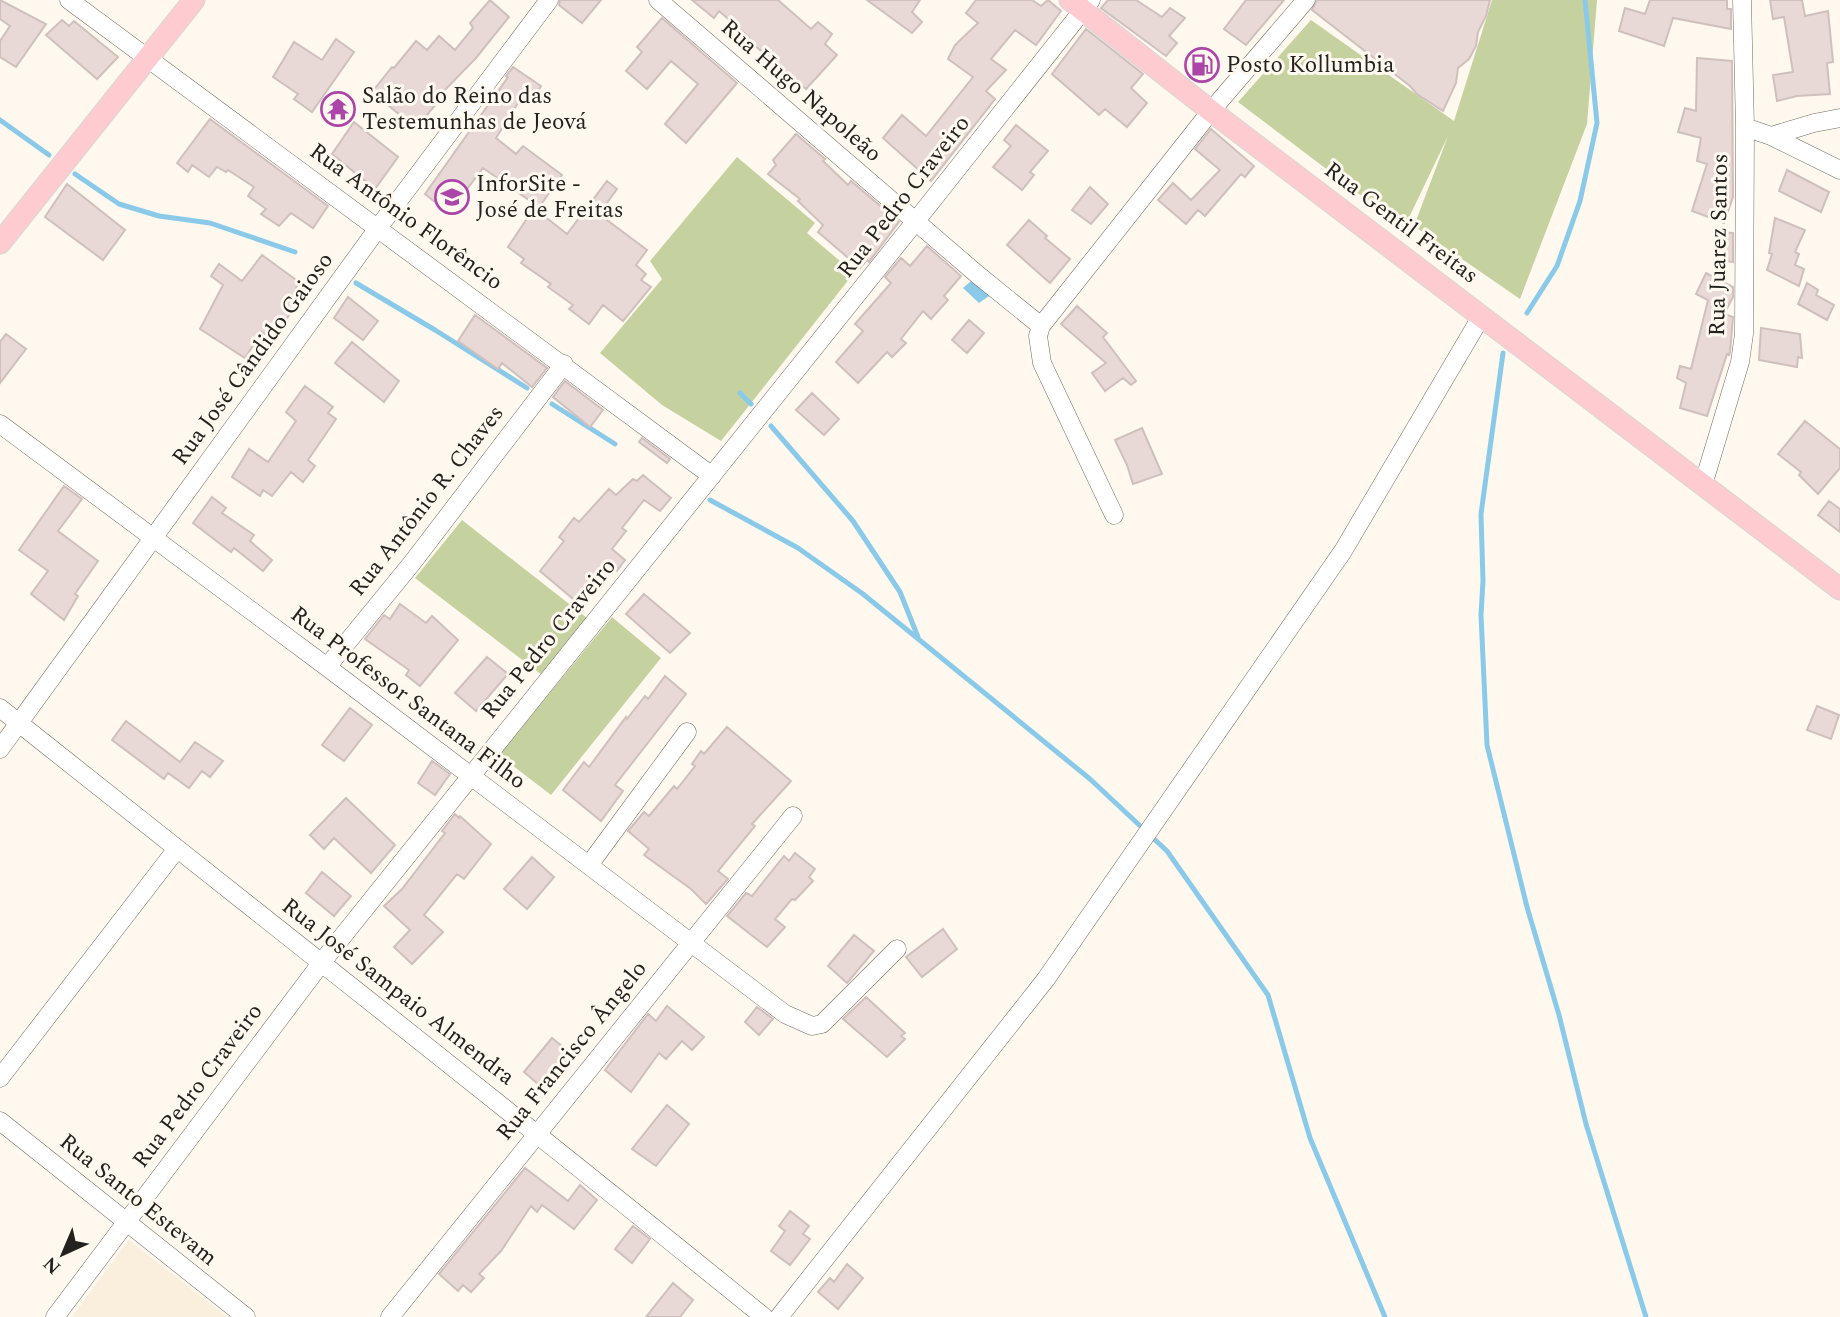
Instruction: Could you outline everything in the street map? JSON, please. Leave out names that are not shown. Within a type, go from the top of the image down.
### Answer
[{"type":"main road","points":[[0,243],[194,0]]},
{"type":"main road","name":"Rua Gentil Freitas","points":[[1081,3],[1211,111],[1840,589]]},
{"type":"street","name":"Rua Antônio Florêncio","points":[[69,0],[712,475]]},
{"type":"street","name":"Rua José Cândido Gaioso","points":[[0,749],[378,228],[549,0]]},
{"type":"street","name":"Rua Hugo Napoleão","points":[[658,0],[915,222],[1041,326]]},
{"type":"street","points":[[1114,514],[1042,363],[1038,336],[1041,326],[1211,111],[1306,0]]},
{"type":"street","name":"Rua Juarez Santos","points":[[1703,485],[1740,362],[1744,334],[1745,127],[1742,0]]},
{"type":"street","name":"Rua Pedro Craveiro","points":[[55,1317],[322,962],[915,222],[1081,3]]},
{"type":"street","points":[[1771,136],[1840,118]]},
{"type":"street","points":[[1745,127],[1771,136],[1840,170]]},
{"type":"street","points":[[779,1317],[1046,979],[1343,551],[1481,317]]},
{"type":"street","name":"Rua Antônio R. Chaves","points":[[327,667],[412,563],[564,364]]},
{"type":"street","name":"Rua Professor Santana Filho","points":[[0,425],[327,667],[785,1014],[812,1026],[822,1024],[897,949]]},
{"type":"street","name":"Rua José Sampaio Almendra","points":[[0,709],[538,1133],[764,1317]]},
{"type":"street","points":[[589,865],[687,732]]},
{"type":"street","name":"Rua Francisco Ângelo","points":[[390,1317],[793,816]]},
{"type":"street","points":[[0,1078],[176,850]]},
{"type":"street","name":"Rua Santo Estevam","points":[[0,1121],[246,1317]]},
{"type":"shaded area","points":[[129,1240],[227,1317],[72,1317]]},
{"type":"green space","points":[[1492,0],[1597,0],[1587,124],[1520,299],[1414,226],[1448,136],[1404,228],[1238,102],[1311,20],[1454,121]]},
{"type":"green space","points":[[737,157],[815,223],[807,233],[854,273],[721,441],[662,405],[600,353],[662,279],[650,261]]},
{"type":"green space","points":[[462,520],[587,618],[542,675],[415,578]]},
{"type":"green space","points":[[612,617],[661,658],[551,795],[499,755]]},
{"type":"water","points":[[978,275],[992,294],[979,303],[963,288]]},
{"type":"building","points":[[0,0],[46,24],[16,67],[0,57],[0,41],[10,26],[0,19]]},
{"type":"building","points":[[490,0],[509,17],[476,58],[434,101],[437,103],[416,128],[372,92],[416,41],[427,50],[439,36],[455,50],[473,28],[470,23]]},
{"type":"building","points":[[560,0],[601,0],[582,23],[559,5]]},
{"type":"building","points":[[692,0],[778,0],[811,29],[818,22],[832,34],[825,44],[837,55],[806,89],[747,39],[749,37],[719,11],[714,18]]},
{"type":"building","points":[[867,0],[920,0],[912,12],[922,22],[912,33]]},
{"type":"building","points":[[976,0],[1032,0],[1041,6],[1048,0],[1061,11],[1036,45],[1015,30],[991,59],[1006,70],[986,91],[995,99],[931,181],[883,138],[902,115],[926,136],[973,77],[948,59],[955,45],[978,23],[966,13]]},
{"type":"building","points":[[1108,0],[1136,0],[1162,17],[1170,8],[1185,18],[1169,36],[1177,43],[1166,56],[1101,8]]},
{"type":"building","points":[[1246,0],[1284,0],[1246,45],[1224,29]]},
{"type":"building","points":[[1317,0],[1490,0],[1478,32],[1476,46],[1469,59],[1458,68],[1456,83],[1443,111],[1417,94],[1312,10]]},
{"type":"building","points":[[1650,0],[1727,0],[1727,9],[1731,9],[1731,29],[1673,18],[1664,46],[1619,31],[1625,8],[1645,14]]},
{"type":"building","points":[[1770,0],[1802,0],[1805,16],[1828,11],[1833,62],[1827,63],[1830,94],[1797,96],[1777,101],[1773,75],[1793,72],[1784,17],[1773,19]]},
{"type":"building","points":[[662,18],[737,83],[686,143],[665,124],[698,84],[671,61],[647,89],[626,71],[642,52],[637,47]]},
{"type":"building","points":[[62,20],[69,26],[74,21],[118,57],[97,79],[46,35]]},
{"type":"building","points":[[1086,29],[1143,74],[1131,88],[1147,103],[1127,127],[1105,109],[1099,115],[1052,74]]},
{"type":"building","points":[[336,39],[354,52],[312,112],[294,99],[298,94],[273,77],[294,42],[322,60]]},
{"type":"building","points":[[1697,58],[1732,61],[1733,197],[1724,223],[1692,211],[1707,164],[1697,161],[1701,138],[1678,132],[1685,108],[1696,111]]},
{"type":"building","points":[[513,67],[541,86],[533,99],[525,92],[496,138],[516,154],[523,146],[562,175],[539,207],[483,168],[449,213],[425,194]]},
{"type":"building","points":[[210,119],[328,206],[313,228],[291,213],[279,226],[261,214],[266,209],[248,196],[254,187],[228,170],[226,172],[217,167],[209,177],[192,165],[188,172],[177,163]]},
{"type":"building","points":[[354,122],[398,157],[375,189],[332,154]]},
{"type":"building","points":[[1016,125],[1048,151],[1030,172],[1034,175],[1022,190],[993,167],[1011,146],[1004,140]]},
{"type":"building","points":[[1211,129],[1254,166],[1245,177],[1241,174],[1205,216],[1198,210],[1186,224],[1158,200],[1173,183],[1191,200],[1220,170],[1195,149]]},
{"type":"building","points":[[796,134],[825,159],[823,161],[848,185],[851,181],[899,222],[869,262],[867,260],[860,268],[818,232],[823,225],[798,201],[800,199],[768,174],[776,165],[773,160]]},
{"type":"building","points":[[1787,170],[1829,192],[1821,212],[1779,191]]},
{"type":"building","points":[[607,181],[617,189],[599,214],[647,250],[636,265],[646,274],[641,280],[651,287],[623,321],[603,305],[589,324],[569,309],[573,305],[548,287],[551,284],[521,263],[524,259],[508,247],[534,208],[567,234]]},
{"type":"building","points":[[67,184],[125,230],[103,260],[45,217]]},
{"type":"building","points":[[1090,187],[1108,204],[1091,224],[1072,210]]},
{"type":"building","points":[[1775,218],[1805,230],[1795,252],[1799,254],[1795,265],[1804,269],[1799,286],[1767,270],[1772,254],[1769,253]]},
{"type":"building","points":[[1029,220],[1070,259],[1050,283],[1007,245]]},
{"type":"building","points":[[1715,232],[1733,233],[1733,262],[1714,259]]},
{"type":"building","points":[[927,246],[961,276],[944,296],[948,300],[931,319],[923,311],[901,339],[906,343],[892,357],[887,352],[858,383],[836,362],[863,331],[855,324],[891,283],[885,277],[901,258],[910,266]]},
{"type":"building","points":[[262,255],[299,282],[294,292],[302,297],[272,339],[262,332],[245,358],[200,329],[223,285],[211,276],[219,264],[242,281]]},
{"type":"building","points":[[1706,273],[1733,287],[1733,297],[1724,314],[1733,317],[1730,352],[1727,354],[1707,416],[1680,408],[1686,383],[1677,378],[1680,366],[1691,369],[1708,300],[1696,294]]},
{"type":"building","points":[[1807,283],[1818,290],[1816,295],[1834,305],[1827,320],[1798,304]]},
{"type":"building","points":[[348,297],[378,321],[363,340],[334,318]]},
{"type":"building","points":[[1077,306],[1107,333],[1103,337],[1136,381],[1131,385],[1123,378],[1105,391],[1092,373],[1106,363],[1061,324]]},
{"type":"building","points":[[475,315],[547,368],[532,387],[502,363],[498,369],[458,341]]},
{"type":"building","points":[[969,320],[984,333],[967,353],[952,340]]},
{"type":"building","points":[[1761,328],[1800,334],[1802,358],[1798,357],[1797,367],[1759,360]]},
{"type":"building","points":[[6,334],[26,349],[0,383],[0,342]]},
{"type":"building","points":[[352,342],[399,381],[384,402],[335,363]]},
{"type":"building","points":[[565,381],[603,410],[590,427],[553,397]]},
{"type":"building","points":[[305,386],[333,407],[328,413],[336,419],[308,460],[315,466],[303,482],[291,472],[272,496],[263,490],[260,496],[232,477],[249,449],[268,462],[296,421],[286,412]]},
{"type":"building","points":[[812,393],[839,419],[824,435],[796,410]]},
{"type":"building","points":[[1805,421],[1840,449],[1840,468],[1818,494],[1799,475],[1801,472],[1778,454]]},
{"type":"building","points":[[1142,428],[1162,474],[1133,484],[1115,440]]},
{"type":"building","points":[[642,438],[670,459],[667,463],[639,442]]},
{"type":"building","points":[[643,475],[671,498],[660,511],[644,500],[622,528],[626,531],[612,549],[625,560],[617,571],[611,567],[578,603],[540,571],[564,541],[559,537],[574,518],[579,522],[609,489],[616,495],[633,479],[637,481]]},
{"type":"building","points":[[64,486],[82,499],[58,531],[98,561],[75,594],[78,596],[64,620],[31,594],[48,571],[19,550]]},
{"type":"building","points":[[212,497],[226,508],[222,513],[254,535],[250,541],[272,560],[263,571],[234,548],[231,552],[193,523]]},
{"type":"building","points":[[1829,501],[1840,509],[1840,532],[1818,515]]},
{"type":"building","points":[[644,594],[690,633],[670,653],[626,614]]},
{"type":"building","points":[[400,604],[426,623],[432,616],[458,640],[420,686],[406,675],[409,670],[365,639],[384,615],[390,619]]},
{"type":"building","points":[[487,657],[508,674],[476,711],[455,693]]},
{"type":"building","points":[[665,676],[686,694],[615,785],[623,791],[601,821],[563,790],[584,762],[589,767],[626,717],[627,719],[645,696],[648,699]]},
{"type":"building","points":[[1817,706],[1839,715],[1831,739],[1807,730]]},
{"type":"building","points":[[350,708],[372,725],[344,761],[322,745]]},
{"type":"building","points":[[126,721],[180,762],[195,742],[223,761],[210,777],[202,771],[189,788],[168,773],[164,779],[112,740]]},
{"type":"building","points":[[727,727],[791,781],[752,824],[755,826],[718,871],[728,879],[706,904],[691,889],[644,855],[649,849],[628,831],[644,812],[649,816],[674,786],[677,789],[695,766],[692,764],[701,751],[704,754]]},
{"type":"building","points":[[432,761],[450,774],[435,795],[418,783]]},
{"type":"building","points":[[346,798],[395,845],[371,873],[334,838],[324,849],[310,835]]},
{"type":"building","points":[[455,814],[491,844],[464,879],[457,874],[424,915],[443,932],[412,964],[394,947],[410,930],[384,906],[402,889],[445,833],[442,831]]},
{"type":"building","points":[[795,853],[815,869],[809,877],[813,881],[795,900],[792,899],[775,919],[785,927],[767,947],[727,916],[746,893],[752,896],[784,856],[789,861]]},
{"type":"building","points":[[532,857],[554,877],[527,909],[504,889]]},
{"type":"building","points":[[322,872],[351,896],[334,916],[306,893]]},
{"type":"building","points":[[943,929],[957,949],[922,977],[906,957]]},
{"type":"building","points":[[854,935],[874,951],[847,983],[828,966]]},
{"type":"building","points":[[866,997],[905,1033],[901,1036],[905,1039],[887,1057],[843,1019]]},
{"type":"building","points":[[667,1006],[704,1037],[692,1050],[682,1041],[666,1059],[659,1053],[631,1092],[605,1070],[648,1014],[656,1021]]},
{"type":"building","points":[[757,1007],[773,1019],[759,1035],[745,1022]]},
{"type":"building","points":[[552,1038],[574,1056],[546,1091],[524,1072]]},
{"type":"building","points":[[667,1105],[689,1124],[656,1166],[632,1149]]},
{"type":"building","points":[[525,1168],[568,1201],[580,1185],[597,1200],[574,1229],[542,1205],[537,1212],[531,1206],[501,1251],[479,1274],[484,1278],[471,1292],[463,1285],[458,1291],[439,1274]]},
{"type":"building","points":[[790,1211],[809,1226],[803,1234],[810,1239],[790,1265],[771,1251],[785,1231],[779,1226]]},
{"type":"building","points":[[633,1226],[650,1239],[632,1263],[615,1249]]},
{"type":"building","points":[[847,1264],[863,1278],[838,1309],[818,1292],[830,1278],[834,1282]]},
{"type":"building","points":[[673,1283],[693,1300],[680,1317],[646,1317]]},
{"type":"waterway","points":[[1527,313],[1557,266],[1580,201],[1597,123],[1585,0]]},
{"type":"waterway","points":[[0,120],[49,155]]},
{"type":"waterway","points":[[75,174],[119,204],[159,216],[210,223],[295,252]]},
{"type":"waterway","points":[[356,283],[527,388]]},
{"type":"waterway","points":[[1503,353],[1481,514],[1481,615],[1487,745],[1527,907],[1559,1015],[1586,1124],[1646,1317]]},
{"type":"waterway","points":[[740,393],[751,404]]},
{"type":"waterway","points":[[552,404],[615,444]]},
{"type":"waterway","points":[[771,426],[853,521],[900,592],[918,637]]},
{"type":"waterway","points":[[710,500],[798,548],[863,594],[1090,779],[1167,851],[1268,995],[1310,1138],[1385,1317]]},
{"type":"place","name":"Posto Kollumbia","points":[[1202,65]]},
{"type":"place","name":"Salão do Reino das Testemunhas de Jeová","points":[[338,109]]},
{"type":"place","name":"InforSite - José de Freitas","points":[[452,197]]}]
